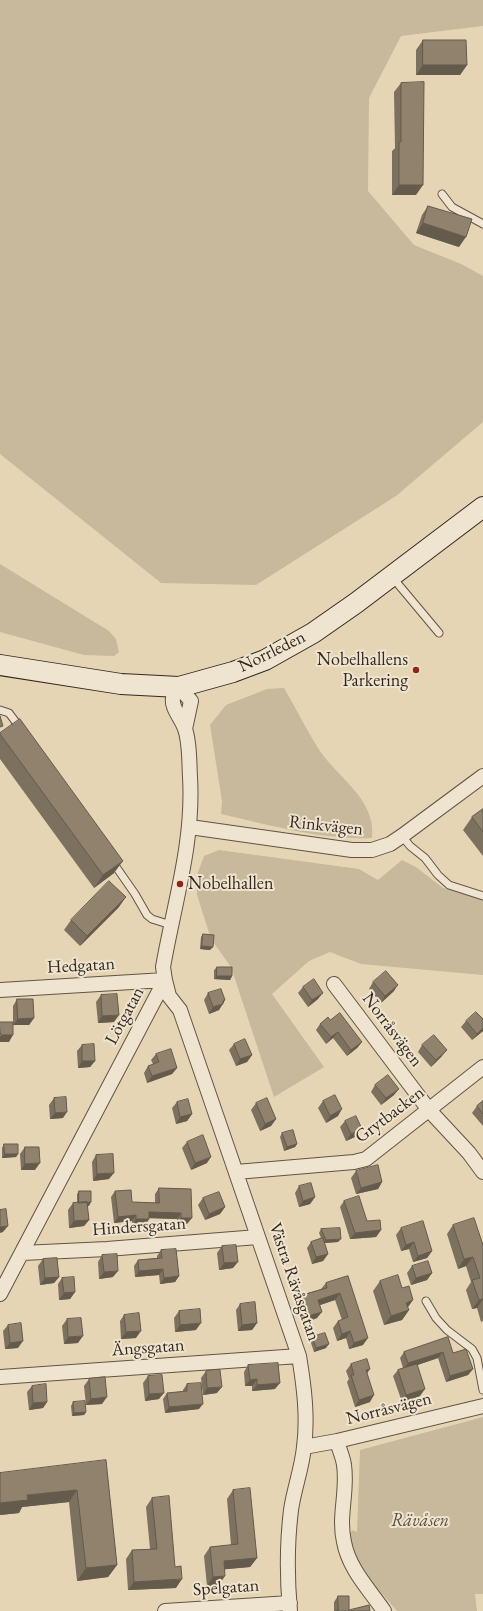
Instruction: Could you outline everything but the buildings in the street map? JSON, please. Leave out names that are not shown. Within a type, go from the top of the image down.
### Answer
[{"type":"street","name":"Norrleden","points":[[0,665],[121,684],[179,687],[233,672],[265,660],[312,633],[392,576],[483,507]]},
{"type":"street","name":"Lötgatan","points":[[0,1294],[165,980],[163,967],[190,827],[191,795],[185,729],[191,700],[179,687]]},
{"type":"street","name":"Rinkvägen","points":[[190,827],[352,850],[372,850],[390,844],[483,776]]},
{"type":"street","name":"Hedgatan","points":[[0,990],[165,980]]},
{"type":"street","name":"Västra Rävåsgatan","points":[[165,980],[169,996],[180,1010],[298,1356],[305,1397],[304,1447],[291,1509],[288,1559],[290,1607]]},
{"type":"street","name":"Norråsvägen","points":[[334,984],[429,1110],[469,1153],[483,1172]]},
{"type":"street","name":"Grytbacken","points":[[236,1172],[354,1162],[366,1159],[483,1067]]},
{"type":"street","name":"Hindersgatan","points":[[22,1253],[107,1249],[258,1237]]},
{"type":"street","name":"Ängsgatan","points":[[0,1377],[298,1356]]},
{"type":"street","name":"Norråsvägen","points":[[304,1447],[337,1441],[483,1406]]},
{"type":"street","points":[[337,1441],[344,1465],[342,1508],[344,1543],[350,1561],[358,1577],[384,1611]]},
{"type":"street","name":"Spelgatan","points":[[164,1611],[290,1607]]},
{"type":"lane","points":[[442,194],[452,207],[483,224]]},
{"type":"lane","points":[[392,576],[439,633]]},
{"type":"lane","points":[[0,710],[9,713],[15,718],[26,735]]},
{"type":"lane","points":[[402,836],[449,885],[483,896]]},
{"type":"lane","points":[[109,856],[136,894],[147,915],[152,919],[171,925]]},
{"type":"lane","points":[[426,1301],[436,1318],[447,1330],[472,1349],[477,1358],[483,1390]]},
{"type":"green space","points":[[0,0],[483,0],[483,26],[401,36],[369,98],[368,191],[414,245],[461,264],[483,276],[483,422],[396,496],[256,585],[161,583],[0,454]]},
{"type":"green space","points":[[0,564],[109,631],[116,639],[119,652],[114,656],[84,655],[0,632]]},
{"type":"green space","points":[[284,688],[318,748],[362,800],[372,824],[372,838],[334,837],[296,831],[221,814],[222,801],[210,725],[226,705],[267,689]]},
{"type":"green space","points":[[219,850],[359,869],[378,880],[402,860],[416,867],[443,888],[483,897],[483,975],[361,964],[330,952],[309,961],[272,994],[324,1067],[274,1097],[231,967],[211,939],[197,895],[197,875],[204,856]]},
{"type":"green space","name":"Rävåsen","points":[[483,1417],[483,1594],[475,1594],[477,1611],[397,1611],[360,1568],[348,1534],[353,1530],[357,1532],[360,1450]]},
{"type":"place","name":"Nobelhallens Parkering","points":[[416,670]]},
{"type":"place","name":"Nobelhallen","points":[[180,884]]}]
